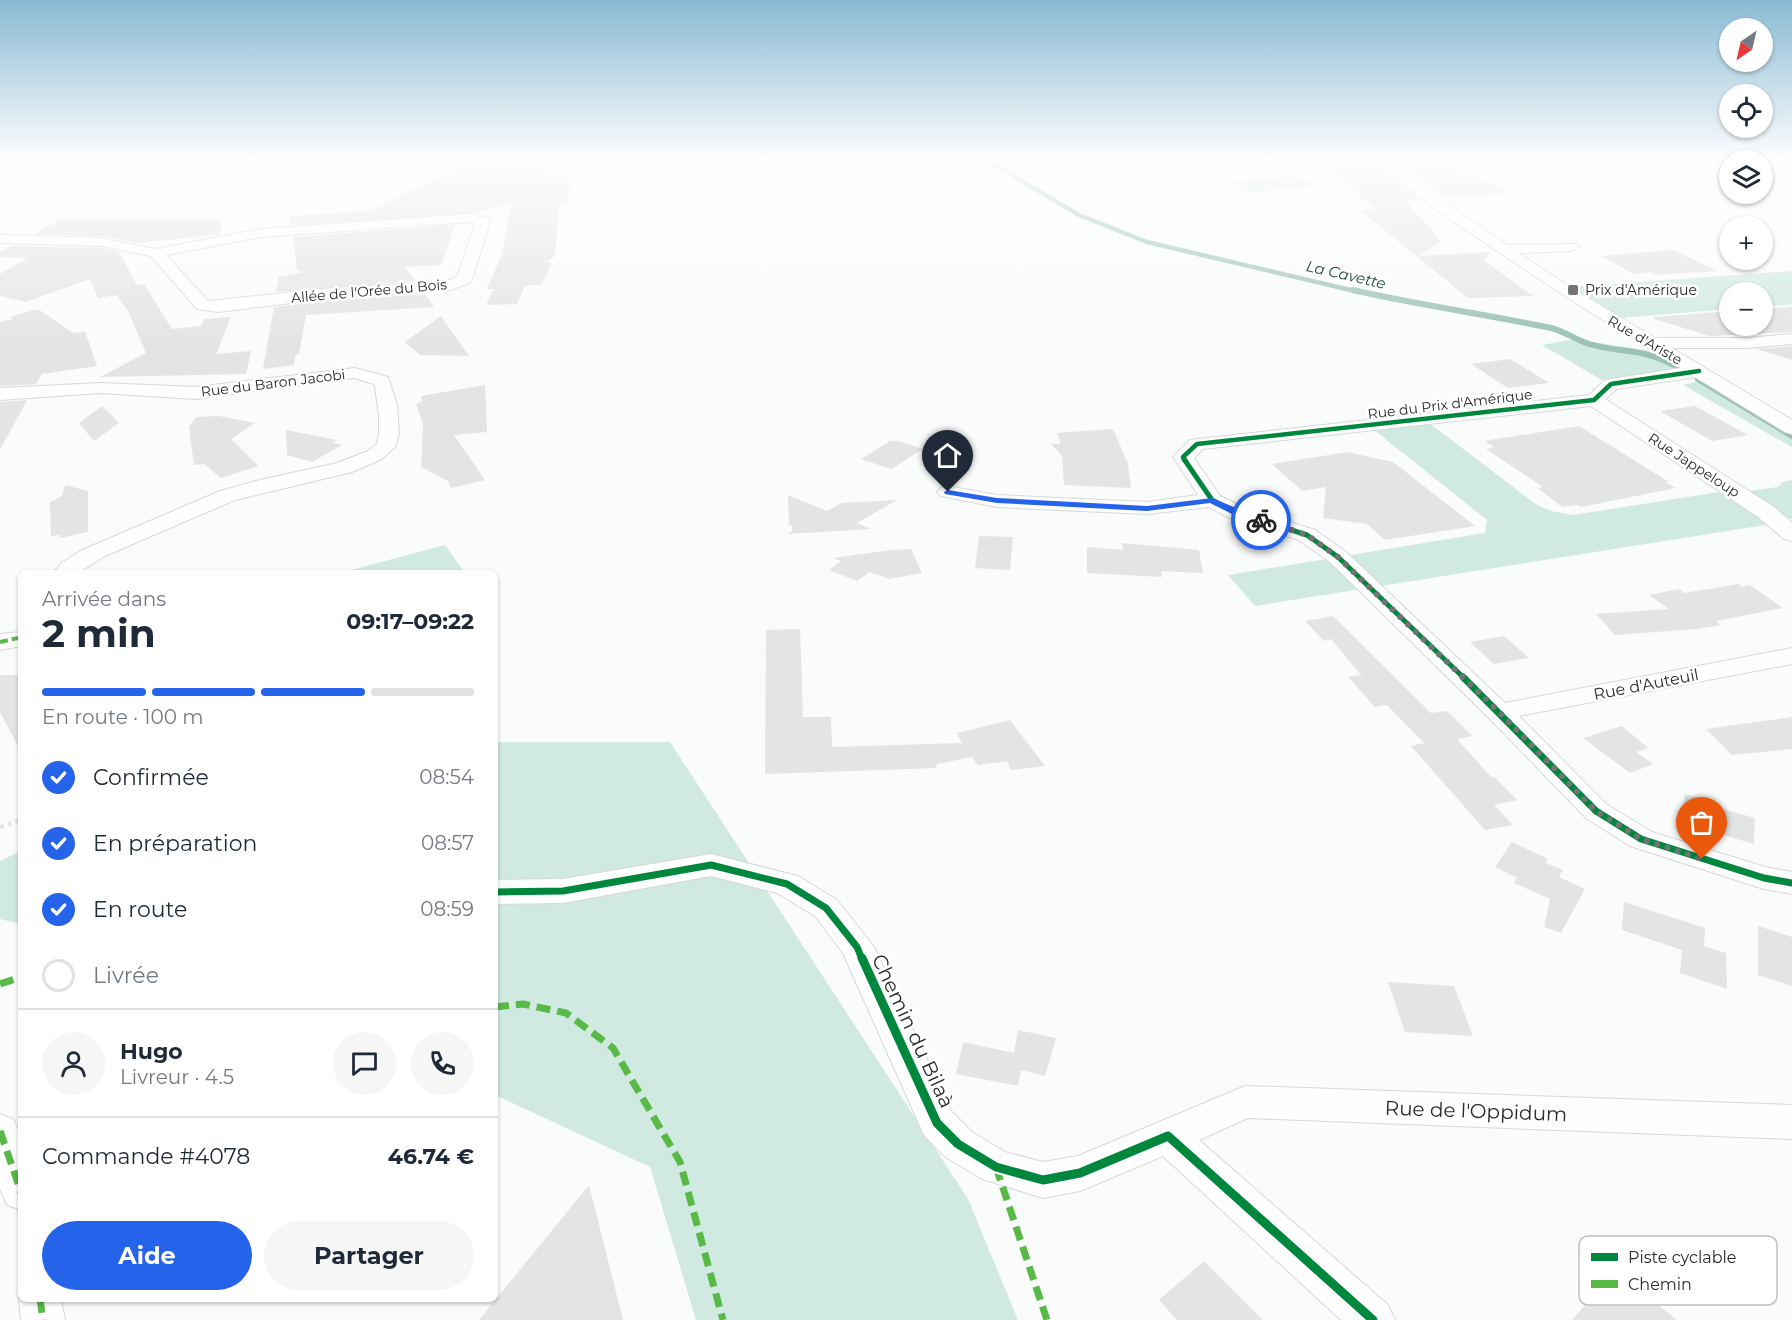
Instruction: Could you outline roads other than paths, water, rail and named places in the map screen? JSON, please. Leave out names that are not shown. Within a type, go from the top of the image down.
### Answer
[{"type":"street","name":"Allée de l'Orée du Bois","points":[[0,239],[101,242],[156,254],[261,233],[420,222]]},
{"type":"street","name":"Allée de l'Orée du Bois","points":[[156,254],[203,306],[219,307],[332,292],[446,287],[465,280],[483,222]]},
{"type":"street","name":"Rue d'Ariste","points":[[1463,222],[1580,301],[1792,428]]},
{"type":"street","points":[[1502,249],[1572,248]]},
{"type":"street","points":[[1653,344],[1748,343],[1792,339]]},
{"type":"street","name":"Rue du Prix d'Amérique","points":[[1212,500],[1183,457],[1197,444],[1594,400],[1611,384],[1699,372]]},
{"type":"street","name":"Rue du Baron Jacobi","points":[[0,394],[100,388],[196,393],[355,373],[382,381],[386,389],[390,439],[385,447],[372,456],[336,470],[230,494],[94,554],[70,570]]},
{"type":"street","name":"Rue Jappeloup","points":[[1594,400],[1766,512],[1792,534]]},
{"type":"street","points":[[948,492],[997,501],[1147,508],[1212,500],[1235,512],[1307,535],[1333,553],[1499,712],[1596,811],[1641,839],[1764,878],[1792,884]]},
{"type":"street","name":"Rue d'Auteuil","points":[[1499,712],[1792,656]]},
{"type":"street","name":"Chemin du Bilaà","points":[[498,892],[563,891],[711,865],[788,884],[826,908],[857,947],[937,1123],[958,1144],[996,1167],[1043,1180],[1080,1173],[1168,1136]]},
{"type":"street","name":"Rue de l'Oppidum","points":[[1168,1136],[1245,1102],[1792,1122]]},
{"type":"street","points":[[0,1131],[18,1183]]},
{"type":"street","points":[[1168,1136],[1373,1320]]},
{"type":"street","points":[[40,1302],[43,1320]]},
{"type":"waterway","name":"La Cavette","points":[[1096,222],[1147,242],[1359,292]]},
{"type":"waterway","name":"La Cavette","points":[[1353,290],[1551,328],[1589,344],[1653,356],[1677,367]]},
{"type":"waterway","points":[[1698,379],[1792,436]]},
{"type":"place","name":"Prix d'Amérique","points":[[1573,290]]}]
